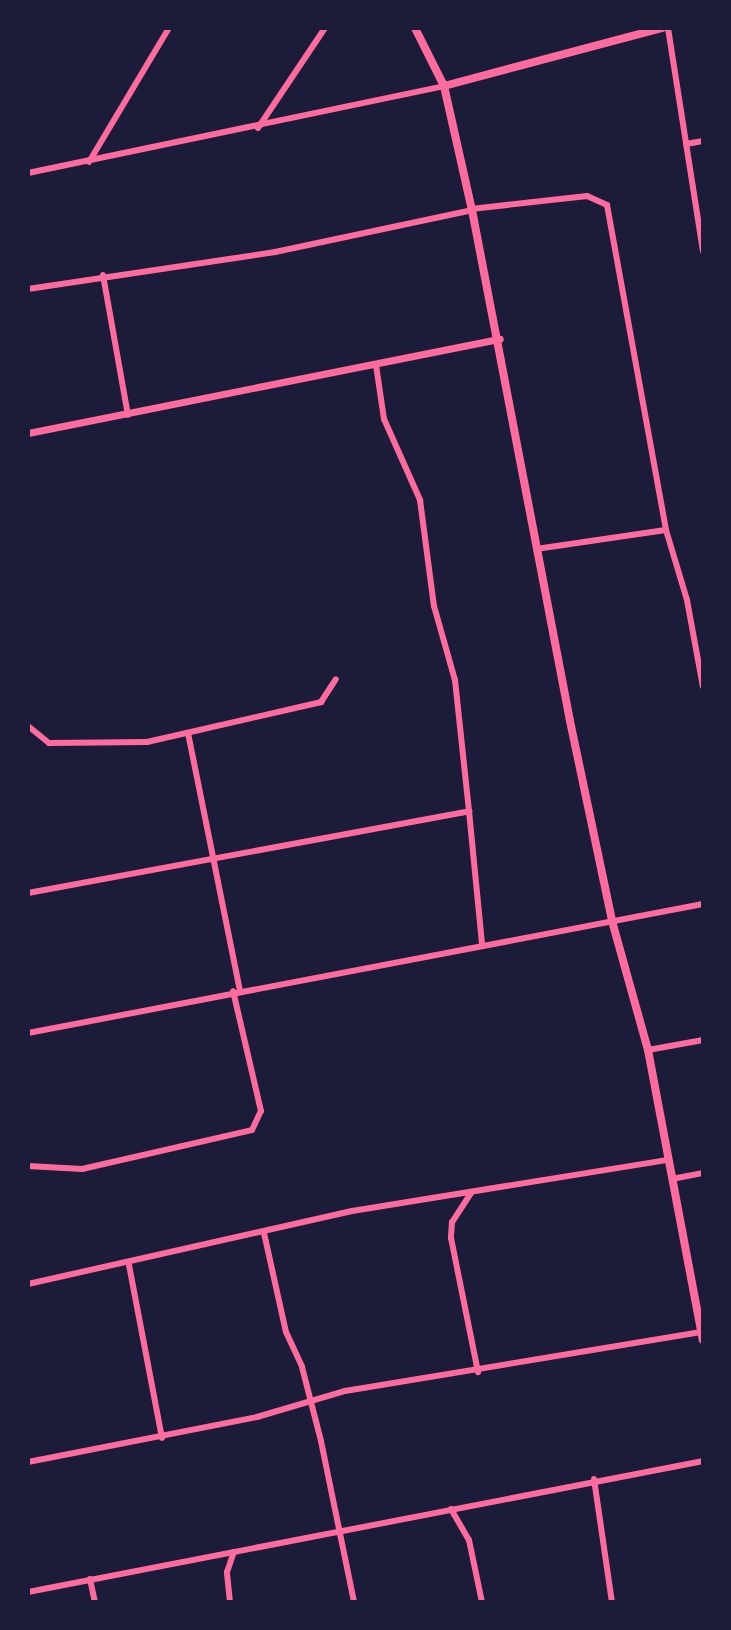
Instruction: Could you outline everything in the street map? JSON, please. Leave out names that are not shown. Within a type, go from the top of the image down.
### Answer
[{"type":"main road","points":[[415,28],[444,86],[472,209],[500,339],[536,549],[612,921],[648,1050],[699,1302],[702,1336]]},
{"type":"main road","points":[[444,86],[665,28]]},
{"type":"street","points":[[89,162],[169,28]]},
{"type":"street","points":[[258,128],[325,28]]},
{"type":"street","points":[[665,28],[703,249]]},
{"type":"street","points":[[28,173],[258,128],[444,86]]},
{"type":"street","points":[[686,144],[703,141]]},
{"type":"street","points":[[28,289],[103,275],[275,252],[472,209],[587,196],[607,205],[666,530],[703,687]]},
{"type":"street","points":[[103,275],[128,415]]},
{"type":"street","points":[[28,433],[500,339]]},
{"type":"street","points":[[376,365],[384,419],[420,500],[434,606],[455,680],[482,943]]},
{"type":"street","points":[[536,549],[666,530]]},
{"type":"street","points":[[28,726],[49,743],[147,742],[321,702],[336,679]]},
{"type":"street","points":[[28,1166],[82,1169],[252,1130],[261,1111],[188,733]]},
{"type":"street","points":[[28,893],[469,811]]},
{"type":"street","points":[[28,1033],[236,990],[703,904]]},
{"type":"street","points":[[648,1050],[703,1040]]},
{"type":"street","points":[[28,1284],[129,1265],[352,1211],[668,1160]]},
{"type":"street","points":[[672,1179],[703,1173]]},
{"type":"street","points":[[471,1193],[452,1222],[451,1238],[478,1372]]},
{"type":"street","points":[[264,1233],[286,1332],[309,1399],[354,1602]]},
{"type":"street","points":[[129,1265],[162,1438]]},
{"type":"street","points":[[28,1462],[162,1438],[309,1399],[702,1336]]},
{"type":"street","points":[[28,1592],[594,1479],[703,1461]]},
{"type":"street","points":[[594,1479],[612,1602]]},
{"type":"street","points":[[451,1509],[469,1540],[482,1602]]},
{"type":"street","points":[[230,1602],[227,1572],[234,1552]]},
{"type":"street","points":[[90,1579],[95,1602]]}]
